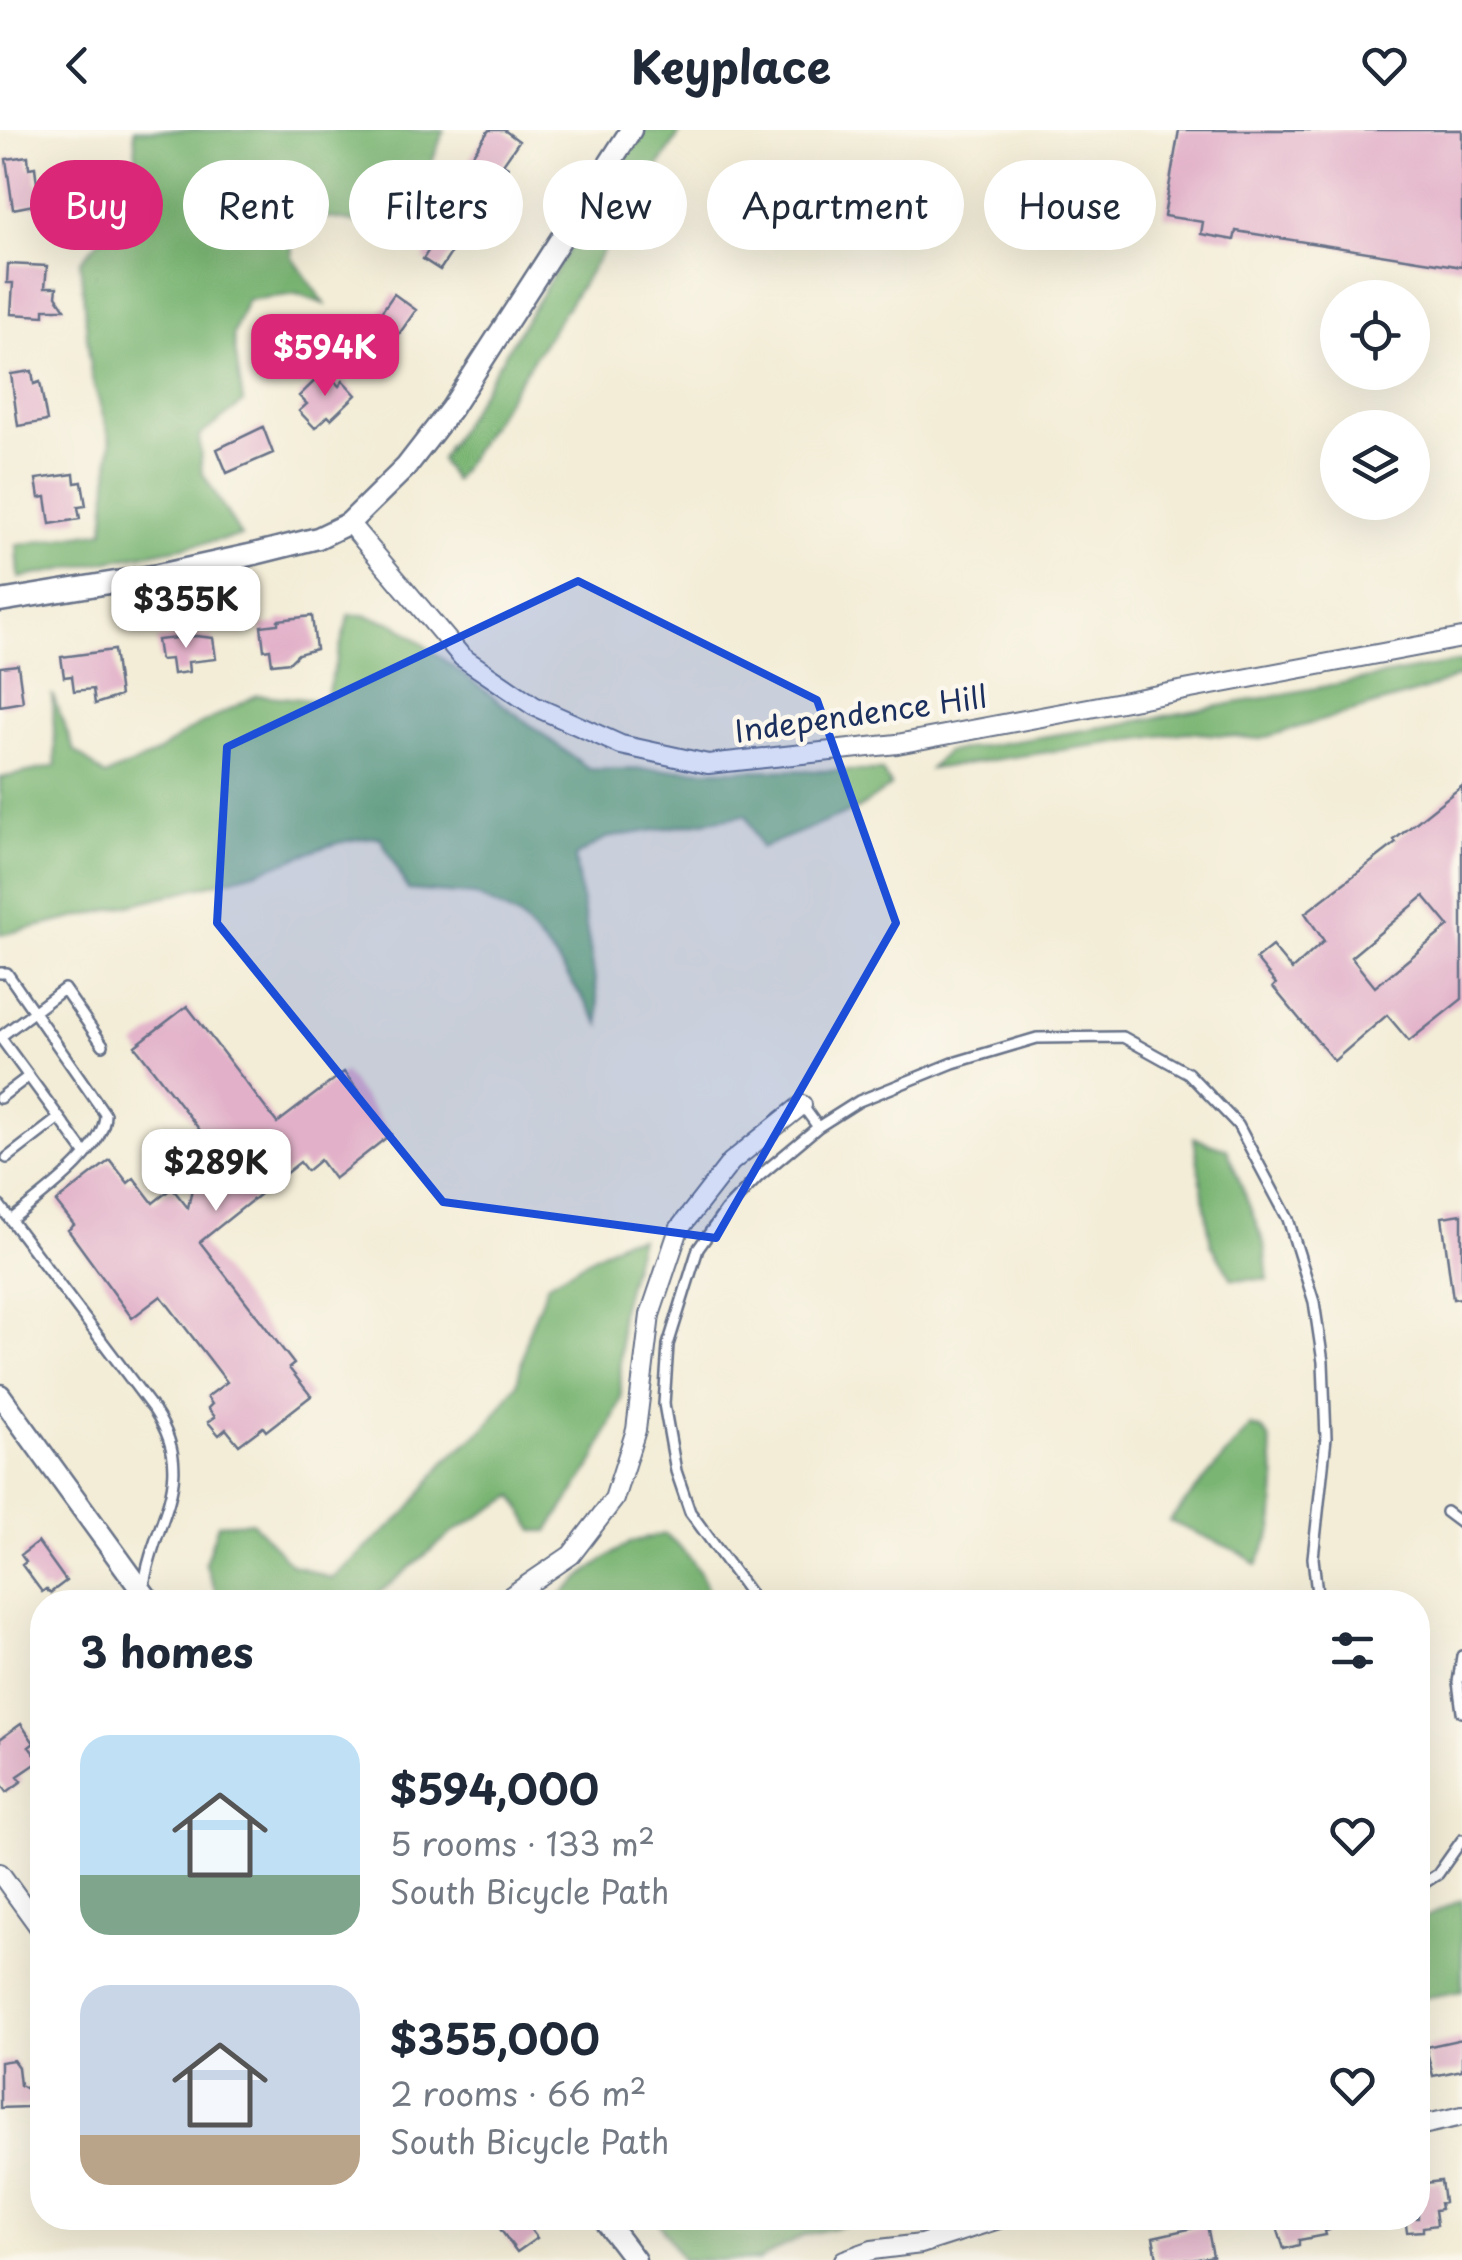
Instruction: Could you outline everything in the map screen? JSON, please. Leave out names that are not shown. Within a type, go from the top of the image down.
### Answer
[{"type":"street","points":[[0,601],[235,558],[318,538],[349,522],[406,467],[451,408],[631,130]]},
{"type":"street","name":"Independence Hill","points":[[349,522],[462,657],[534,706],[621,746],[708,764],[897,744],[1462,638]]},
{"type":"street","points":[[520,1590],[571,1555],[614,1498],[636,1430],[650,1315],[679,1229],[731,1162],[802,1105]]},
{"type":"street","points":[[0,1394],[140,1590]]},
{"type":"street","points":[[0,1873],[30,1914]]},
{"type":"street","points":[[1430,2123],[1462,2116]]},
{"type":"street","points":[[612,2230],[634,2260]]},
{"type":"street","points":[[844,2260],[872,2250],[921,2244],[965,2230]]},
{"type":"lane","points":[[0,972],[7,973],[36,1010],[105,1114],[102,1134],[55,1186],[11,1220]]},
{"type":"lane","points":[[85,1153],[0,1037],[64,989],[104,1045]]},
{"type":"lane","points":[[747,1590],[690,1512],[676,1470],[664,1404],[668,1345],[698,1250],[726,1211],[758,1177],[818,1128],[859,1101],[953,1063],[1037,1038],[1123,1037],[1188,1074],[1238,1126],[1288,1219],[1314,1302],[1323,1362],[1326,1438],[1313,1558],[1317,1590]]},
{"type":"lane","points":[[0,1098],[29,1076]]},
{"type":"lane","points":[[802,1105],[818,1128]]},
{"type":"lane","points":[[7,1158],[59,1118]]},
{"type":"lane","points":[[0,1206],[154,1410],[168,1435],[173,1494],[146,1571],[146,1590]]},
{"type":"lane","points":[[1446,1512],[1462,1524]]},
{"type":"lane","points":[[1462,1656],[1458,1682],[1462,1712]]},
{"type":"lane","points":[[1430,1879],[1462,1840]]},
{"type":"highlighted area","points":[[578,581],[817,700],[896,923],[716,1238],[443,1202],[217,923],[227,747]]},
{"type":"green space","points":[[134,130],[444,130],[432,160],[349,160],[349,221],[329,218],[329,160],[183,160],[183,250],[292,250],[292,257],[325,304],[297,294],[247,300],[233,335],[243,403],[199,436],[202,472],[241,536],[19,578],[17,545],[104,531],[111,442],[91,375],[80,262],[90,250],[163,250],[163,160],[136,160]]},
{"type":"green space","points":[[642,130],[682,130],[663,160],[624,160]]},
{"type":"green space","points":[[569,250],[604,250],[454,481],[440,460]]},
{"type":"green space","points":[[349,615],[396,624],[589,769],[882,771],[891,786],[858,809],[761,848],[746,815],[606,838],[575,857],[600,1024],[556,959],[520,918],[475,895],[408,890],[380,837],[348,841],[223,881],[0,935],[0,778],[56,766],[52,694],[74,750],[105,776],[152,756],[188,731],[257,695],[325,701]]},
{"type":"green space","points":[[1462,661],[1462,675],[1422,691],[1259,739],[1188,732],[930,769],[946,752]]},
{"type":"green space","points":[[1194,1138],[1227,1149],[1264,1243],[1268,1280],[1232,1279],[1211,1244]]},
{"type":"green space","points":[[640,1238],[620,1314],[621,1399],[595,1460],[548,1531],[534,1531],[514,1496],[453,1532],[383,1590],[215,1590],[205,1563],[218,1524],[252,1522],[291,1564],[332,1579],[409,1510],[445,1461],[485,1428],[517,1384],[528,1333],[548,1283],[625,1239]]},
{"type":"green space","points":[[1251,1426],[1263,1430],[1269,1438],[1276,1481],[1273,1529],[1257,1565],[1242,1553],[1169,1521]]},
{"type":"green space","points":[[665,1534],[694,1564],[707,1590],[567,1590],[631,1542]]},
{"type":"green space","points":[[1462,1899],[1462,1991],[1430,1997],[1430,1915]]},
{"type":"green space","points":[[663,2230],[825,2230],[805,2235],[759,2260],[682,2260]]},
{"type":"building","points":[[489,130],[504,130],[519,141],[506,160],[469,160]]},
{"type":"building","points":[[1179,130],[1462,130],[1462,267],[1236,231],[1234,240],[1201,234],[1203,222],[1164,216]]},
{"type":"building","points":[[28,156],[30,206],[13,209],[6,159]]},
{"type":"building","points":[[429,250],[453,250],[440,270],[423,259]]},
{"type":"building","points":[[8,264],[47,266],[45,287],[57,287],[56,296],[65,309],[44,309],[44,316],[11,314],[13,283],[7,283]]},
{"type":"building","points":[[394,294],[416,310],[385,354],[369,343],[377,332],[370,328]]},
{"type":"building","points":[[32,371],[34,384],[40,382],[47,421],[18,426],[11,374]]},
{"type":"building","points":[[325,371],[339,386],[343,381],[356,395],[331,419],[328,416],[315,428],[299,411],[307,404],[299,396]]},
{"type":"building","points":[[263,427],[273,453],[227,473],[217,449]]},
{"type":"building","points":[[74,474],[75,483],[82,482],[86,506],[78,507],[80,519],[50,524],[46,497],[39,498],[36,479]]},
{"type":"building","points":[[312,616],[316,649],[298,654],[290,662],[272,664],[270,649],[264,650],[261,626]]},
{"type":"building","points":[[213,638],[216,659],[188,662],[189,672],[173,674],[171,659],[160,660],[157,640]]},
{"type":"building","points":[[114,650],[120,696],[95,704],[93,689],[74,691],[72,676],[64,677],[61,657]]},
{"type":"building","points":[[18,665],[23,702],[0,706],[0,667]]},
{"type":"building","points":[[1462,786],[1462,999],[1409,1041],[1387,1015],[1334,1061],[1273,987],[1276,984],[1256,959],[1272,946],[1292,970],[1324,941],[1305,913],[1396,843],[1394,840]],"holes":[[[1424,896],[1449,926],[1375,987],[1351,957]]]},
{"type":"building","points":[[187,1006],[277,1123],[344,1072],[391,1134],[334,1179],[320,1160],[307,1171],[300,1162],[200,1242],[294,1364],[289,1368],[311,1396],[266,1431],[263,1427],[239,1445],[226,1429],[219,1435],[208,1422],[215,1417],[208,1408],[212,1404],[207,1397],[227,1382],[161,1296],[132,1318],[68,1230],[74,1225],[56,1202],[110,1160],[128,1183],[134,1178],[153,1203],[172,1188],[188,1208],[196,1169],[216,1151],[135,1046]]},
{"type":"building","points":[[1462,1214],[1462,1298],[1453,1299],[1442,1217]]},
{"type":"building","points":[[38,1542],[66,1581],[54,1590],[41,1590],[22,1565],[26,1562],[21,1555]]},
{"type":"building","points":[[21,1724],[30,1737],[30,1768],[18,1776],[22,1781],[7,1792],[0,1782],[0,1739]]},
{"type":"building","points":[[1462,2039],[1462,2070],[1433,2076],[1430,2046]]},
{"type":"building","points":[[13,2060],[18,2067],[20,2085],[30,2091],[27,2107],[0,2108],[0,2062]]},
{"type":"building","points":[[1441,2181],[1444,2202],[1440,2203],[1441,2209],[1435,2210],[1437,2225],[1430,2226],[1430,2182]]},
{"type":"building","points":[[501,2230],[531,2230],[537,2238],[517,2252]]},
{"type":"building","points":[[1208,2230],[1213,2256],[1192,2260],[1157,2258],[1153,2237]]},
{"type":"building","points":[[1278,2230],[1329,2230],[1326,2235],[1299,2240],[1299,2245],[1284,2249]]}]
